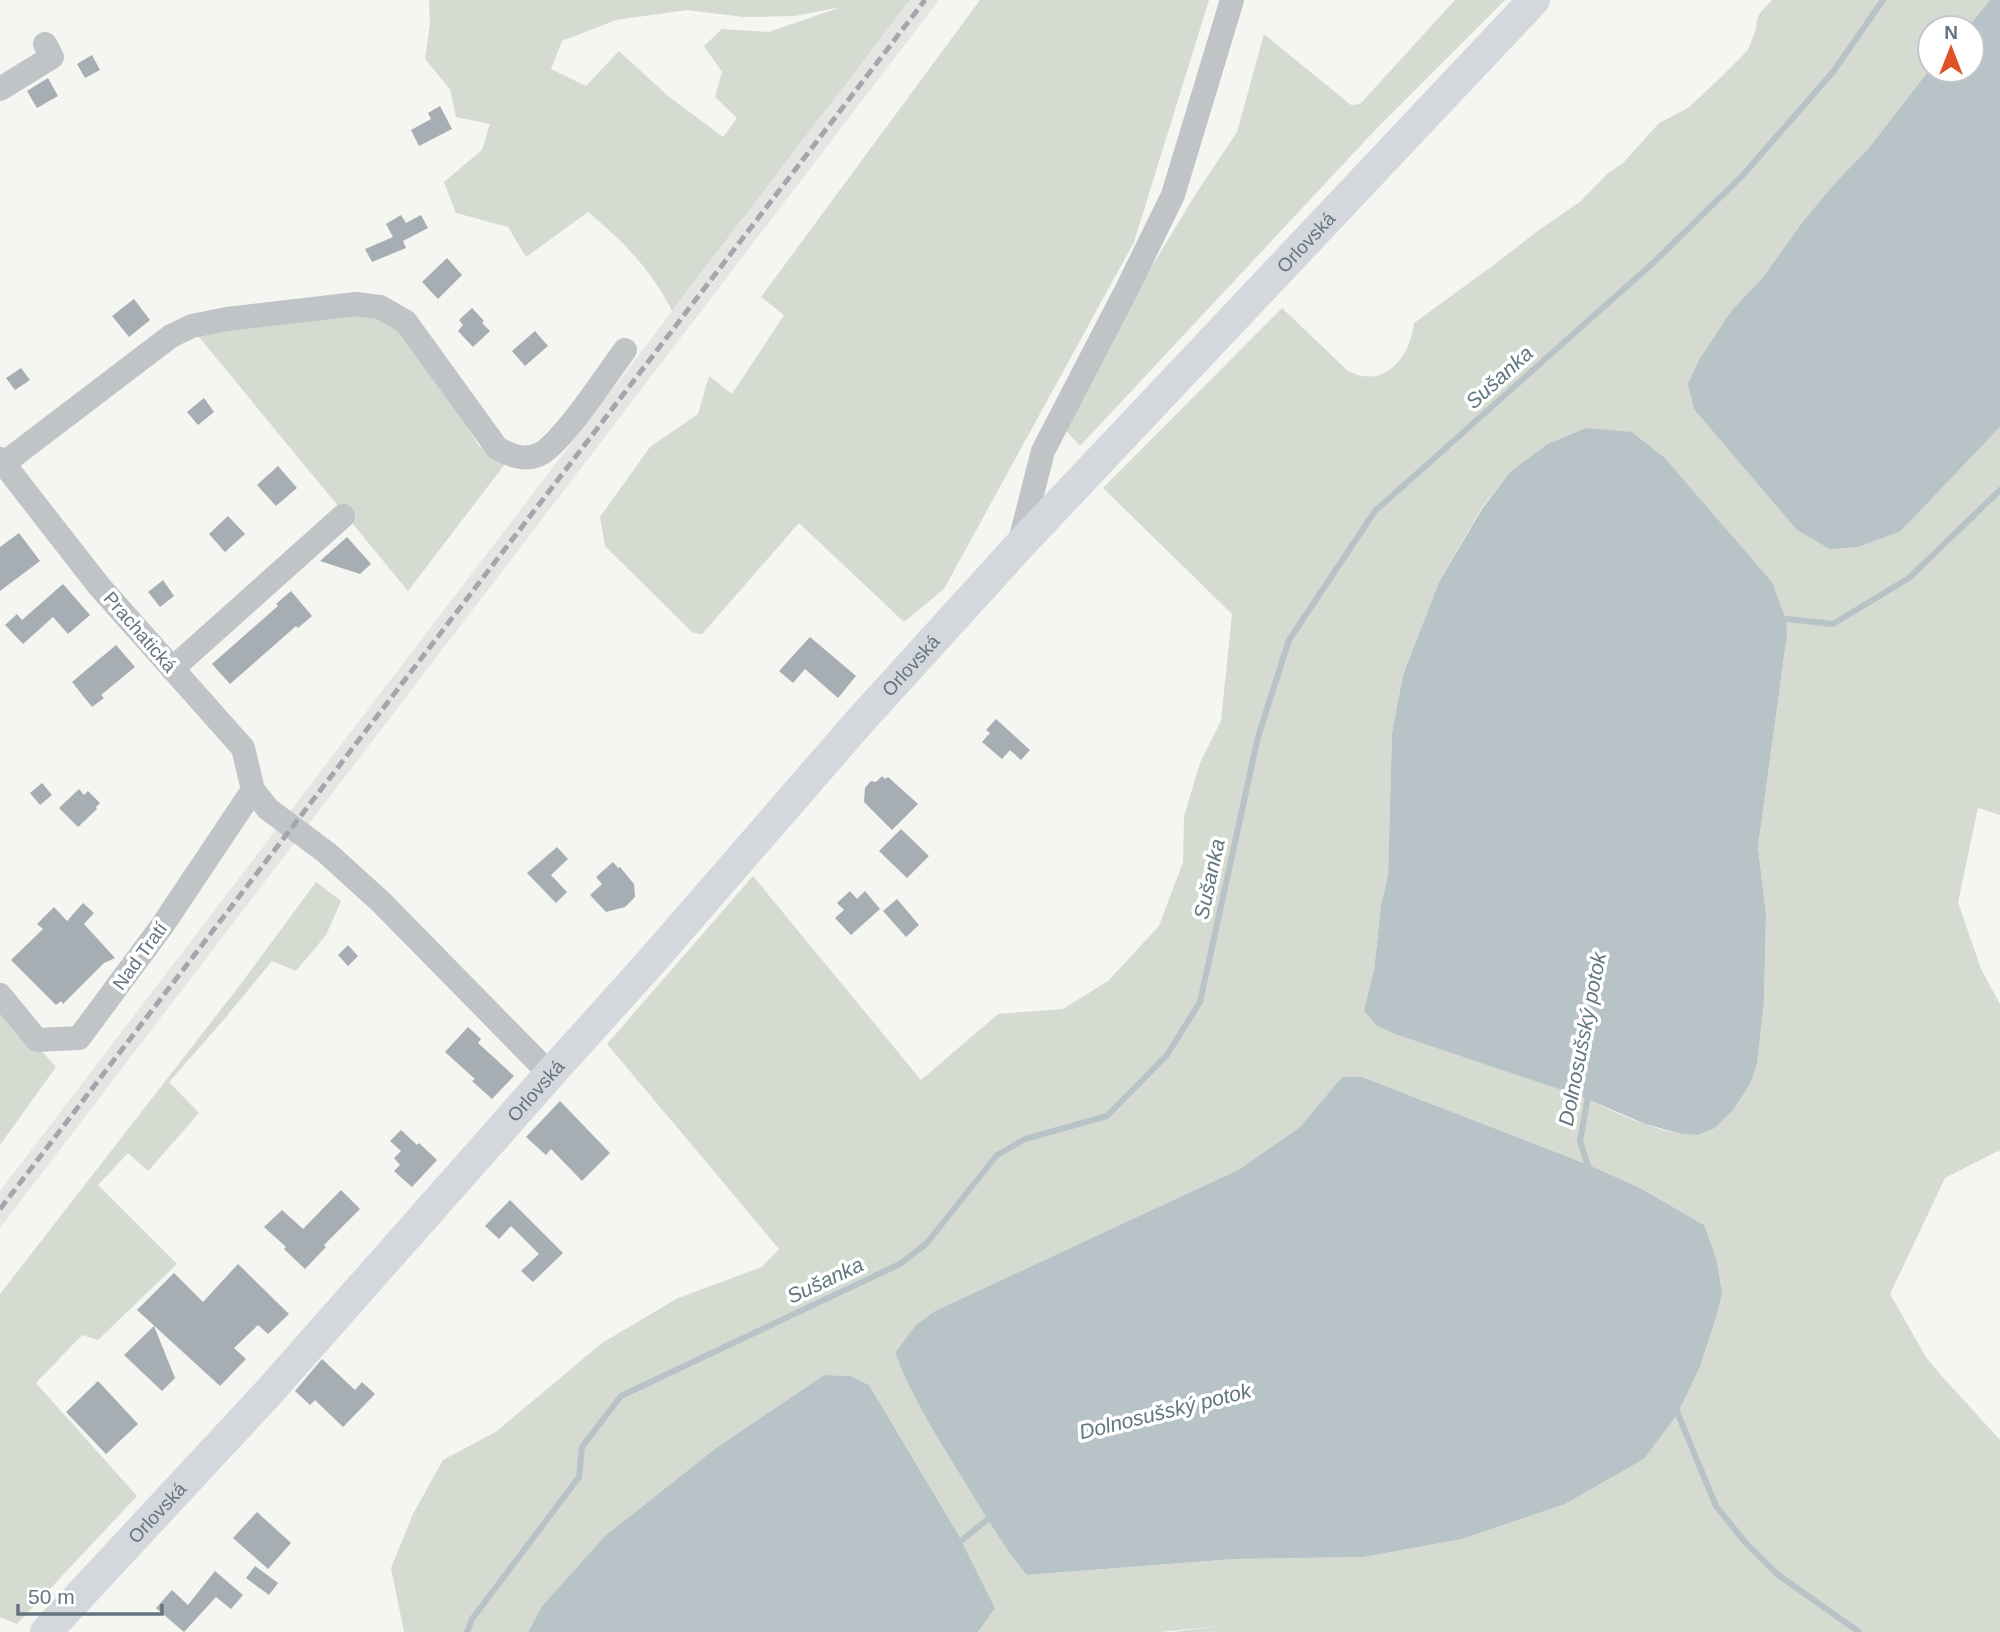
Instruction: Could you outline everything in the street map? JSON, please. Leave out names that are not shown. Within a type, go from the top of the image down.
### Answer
[{"type":"main road","name":"Orlovská","points":[[46,1632],[268,1392],[550,1073],[660,953],[860,721],[1019,546],[1534,0]]},
{"type":"street","name":"Orlovská","points":[[1019,546],[1043,451],[1173,195],[1220,47],[1232,0]]},
{"type":"street","points":[[0,89],[52,57],[45,44]]},
{"type":"street","points":[[2,461],[171,336],[192,326],[227,319],[356,304],[380,307],[406,321],[497,448],[516,458],[539,455],[564,434],[625,350]]},
{"type":"street","name":"Prachatická","points":[[2,461],[99,586],[243,748],[260,799]]},
{"type":"street","points":[[172,669],[343,516]]},
{"type":"street","points":[[260,799],[327,853],[381,902],[550,1073]]},
{"type":"street","name":"Nad Tratí","points":[[0,995],[37,1040],[79,1038],[260,799]]},
{"type":"shaded area","points":[[429,0],[910,0],[672,311],[655,282],[635,257],[588,212],[526,257],[508,227],[456,213],[444,182],[482,150],[490,124],[456,117],[450,89],[425,59],[430,24]],"holes":[[[841,7],[769,32],[722,29],[704,46],[722,72],[715,97],[737,118],[723,137],[668,96],[619,51],[586,86],[551,69],[562,41],[616,20],[687,10],[743,17],[795,16]]]},
{"type":"shaded area","points":[[910,0],[939,0],[0,1228],[0,1191]]},
{"type":"shaded area","points":[[980,0],[1209,0],[1134,242],[944,589],[904,622],[799,523],[702,634],[693,633],[605,546],[600,517],[650,447],[698,414],[709,376],[732,394],[784,315],[761,297]]},
{"type":"shaded area","points":[[1455,0],[1505,0],[1378,127],[1080,446],[1058,422],[1195,195],[1237,132],[1264,34],[1351,105],[1360,104]]},
{"type":"shaded area","points":[[1772,0],[1990,0],[1978,14],[1916,14],[1916,84],[1918,84],[1868,149],[1804,220],[1763,277],[1732,310],[1901,531],[2000,427],[2000,815],[1978,808],[1958,902],[1981,969],[2000,1004],[2000,1152],[1945,1178],[1890,1294],[1926,1357],[2000,1440],[2000,1632],[1173,1632],[1219,1626],[1161,1632],[978,1632],[995,1608],[958,1534],[869,1385],[851,1376],[824,1375],[716,1448],[605,1536],[542,1606],[528,1632],[404,1632],[391,1568],[413,1514],[443,1460],[497,1431],[602,1343],[678,1298],[762,1267],[779,1249],[607,1044],[753,876],[921,1080],[998,1014],[1063,1009],[1108,981],[1159,926],[1183,862],[1184,816],[1200,763],[1221,721],[1232,614],[1103,488],[1282,308],[1348,371],[1361,376],[1373,376],[1393,367],[1407,348],[1414,323],[1581,201],[1608,173],[1623,163],[1659,123],[1688,108],[1748,50],[1757,20]],"holes":[[[1632,432],[1665,458],[1772,582],[1787,635],[1758,847],[1766,914],[1764,1001],[1697,1135],[1648,1125],[1598,1104],[1374,970],[1381,906],[1388,875],[1392,733],[1403,675],[1439,582],[1481,509],[1510,472]],[[1342,1077],[1362,1077],[1589,1165],[1640,1188],[1704,1225],[1716,1319],[1700,1367],[1677,1415],[1644,1459],[1565,1504],[1462,1539],[1364,1557],[1235,1559],[1028,1575],[996,1532],[938,1438],[910,1388],[895,1353],[935,1311],[1240,1169],[1300,1127]]]},
{"type":"shaded area","points":[[359,310],[406,330],[479,446],[505,464],[408,591],[194,331]]},
{"type":"shaded area","points":[[316,882],[341,901],[326,935],[296,971],[272,961],[169,1082],[199,1113],[148,1171],[128,1153],[98,1185],[177,1264],[98,1340],[82,1335],[36,1383],[137,1496],[17,1624],[0,1617],[0,1294],[240,985]]},
{"type":"shaded area","points":[[0,1004],[56,1067],[0,1145]]},
{"type":"water","points":[[1990,0],[2000,0],[2000,427],[1901,531],[1858,547],[1830,549],[1797,530],[1694,409],[1688,384],[1699,360],[1732,310],[1763,277],[1804,220],[1868,149],[1918,84],[1986,84],[1986,14],[1978,14]]},
{"type":"water","points":[[1586,428],[1632,432],[1665,458],[1772,582],[1786,620],[1787,635],[1758,847],[1766,914],[1764,1001],[1757,1063],[1750,1084],[1733,1110],[1715,1128],[1697,1135],[1682,1134],[1645,1124],[1583,1097],[1395,1034],[1376,1025],[1364,1011],[1374,970],[1381,906],[1388,875],[1392,733],[1403,675],[1439,582],[1482,509],[1510,472],[1548,444]]},
{"type":"water","points":[[1342,1077],[1362,1077],[1589,1165],[1640,1188],[1704,1225],[1716,1258],[1722,1293],[1700,1367],[1677,1415],[1644,1459],[1565,1504],[1462,1539],[1364,1557],[1235,1559],[1027,1575],[996,1532],[938,1438],[910,1388],[895,1353],[916,1325],[935,1311],[1240,1169],[1300,1127]]},
{"type":"water","points":[[824,1375],[851,1376],[869,1385],[958,1534],[995,1608],[978,1632],[528,1632],[542,1606],[605,1536],[716,1448]]},
{"type":"building","points":[[92,55],[100,70],[85,78],[77,64]]},
{"type":"building","points":[[48,78],[58,96],[37,108],[27,91]]},
{"type":"building","points":[[440,106],[452,129],[419,146],[411,130],[431,119],[428,113]]},
{"type":"building","points":[[401,215],[406,223],[421,215],[428,228],[403,241],[406,248],[372,262],[365,249],[393,237],[386,224]]},
{"type":"building","points":[[447,258],[462,275],[438,299],[422,282]]},
{"type":"building","points":[[134,299],[150,320],[129,337],[112,316]]},
{"type":"building","points":[[472,308],[490,331],[473,347],[458,331],[463,325],[459,320]]},
{"type":"building","points":[[535,331],[548,346],[525,366],[512,351]]},
{"type":"building","points":[[21,368],[30,380],[15,390],[6,378]]},
{"type":"building","points":[[204,398],[214,412],[198,425],[187,412]]},
{"type":"building","points":[[278,466],[297,488],[276,506],[257,485]]},
{"type":"building","points":[[228,516],[245,534],[225,552],[209,534]]},
{"type":"building","points":[[19,533],[40,561],[0,591],[0,547]]},
{"type":"building","points":[[347,537],[371,564],[360,574],[320,561]]},
{"type":"building","points":[[163,580],[174,596],[160,607],[148,592]]},
{"type":"building","points":[[63,584],[90,615],[68,634],[53,617],[23,644],[5,625],[17,614],[22,620]]},
{"type":"building","points":[[291,591],[312,616],[298,628],[296,626],[230,684],[212,664],[278,606],[276,604]]},
{"type":"building","points":[[810,637],[856,676],[838,698],[805,669],[793,683],[779,671]]},
{"type":"building","points":[[116,645],[135,667],[101,695],[104,698],[92,707],[72,682]]},
{"type":"building","points":[[996,719],[1030,750],[1021,760],[1010,750],[1002,759],[982,742],[990,733],[986,730]]},
{"type":"building","points":[[882,776],[885,779],[888,777],[918,804],[892,830],[864,802],[865,788],[871,781],[876,782]]},
{"type":"building","points":[[42,783],[52,795],[40,805],[30,793]]},
{"type":"building","points":[[79,789],[84,795],[88,791],[100,803],[78,827],[59,808]]},
{"type":"building","points":[[901,829],[929,856],[907,878],[879,851]]},
{"type":"building","points":[[557,847],[568,859],[551,875],[567,892],[556,903],[527,873]]},
{"type":"building","points":[[613,862],[634,884],[635,897],[625,907],[606,912],[590,895],[602,884],[596,877]]},
{"type":"building","points":[[850,891],[857,899],[865,891],[880,909],[851,935],[835,918],[844,910],[837,903]]},
{"type":"building","points":[[897,899],[919,925],[906,937],[883,911]]},
{"type":"building","points":[[83,903],[94,913],[84,924],[115,958],[104,963],[63,1004],[61,1001],[56,1005],[11,960],[43,929],[37,924],[54,907],[67,921]]},
{"type":"building","points":[[348,945],[358,956],[348,966],[338,955]]},
{"type":"building","points":[[468,1027],[481,1039],[478,1043],[514,1076],[492,1099],[472,1081],[475,1079],[445,1052]]},
{"type":"building","points":[[560,1101],[610,1153],[582,1181],[551,1149],[546,1155],[526,1137]]},
{"type":"building","points":[[401,1130],[437,1160],[412,1187],[394,1171],[400,1165],[394,1158],[401,1151],[390,1141]]},
{"type":"building","points":[[341,1190],[360,1209],[324,1245],[326,1247],[305,1269],[264,1227],[282,1210],[303,1229]]},
{"type":"building","points":[[510,1200],[563,1253],[533,1282],[521,1271],[539,1254],[511,1226],[499,1239],[485,1226]]},
{"type":"building","points":[[238,1264],[289,1314],[268,1334],[258,1325],[234,1348],[246,1359],[220,1386],[137,1310],[174,1273],[203,1302]]},
{"type":"building","points":[[154,1326],[175,1378],[162,1391],[124,1355]]},
{"type":"building","points":[[322,1359],[355,1390],[362,1382],[375,1394],[343,1427],[315,1400],[310,1405],[295,1391]]},
{"type":"building","points":[[98,1381],[138,1424],[106,1454],[66,1412]]},
{"type":"building","points":[[257,1512],[291,1543],[268,1569],[233,1538]]},
{"type":"building","points":[[255,1566],[278,1583],[269,1595],[246,1578]]},
{"type":"building","points":[[215,1571],[243,1595],[231,1609],[216,1597],[184,1632],[156,1608],[172,1590],[188,1605]]},
{"type":"waterway","name":"Sušanka","points":[[467,1632],[472,1619],[579,1477],[582,1447],[621,1396],[900,1264],[926,1244],[997,1155],[1025,1139],[1107,1116],[1167,1055],[1200,1002],[1258,737],[1289,640],[1375,511],[1653,263],[1742,176],[1833,72],[1883,0]]},
{"type":"waterway","name":"Dolnosušský potok","points":[[1778,618],[1833,624],[1909,578],[2000,490]]},
{"type":"waterway","name":"Dolnosušský potok","points":[[1589,1091],[1580,1141],[1590,1172]]},
{"type":"waterway","points":[[1675,1407],[1716,1506],[1745,1542],[1777,1574],[1859,1632]]},
{"type":"waterway","name":"Dolnosušský potok","points":[[956,1545],[994,1514]]},
{"type":"railway","points":[[0,1209],[925,0]]}]
